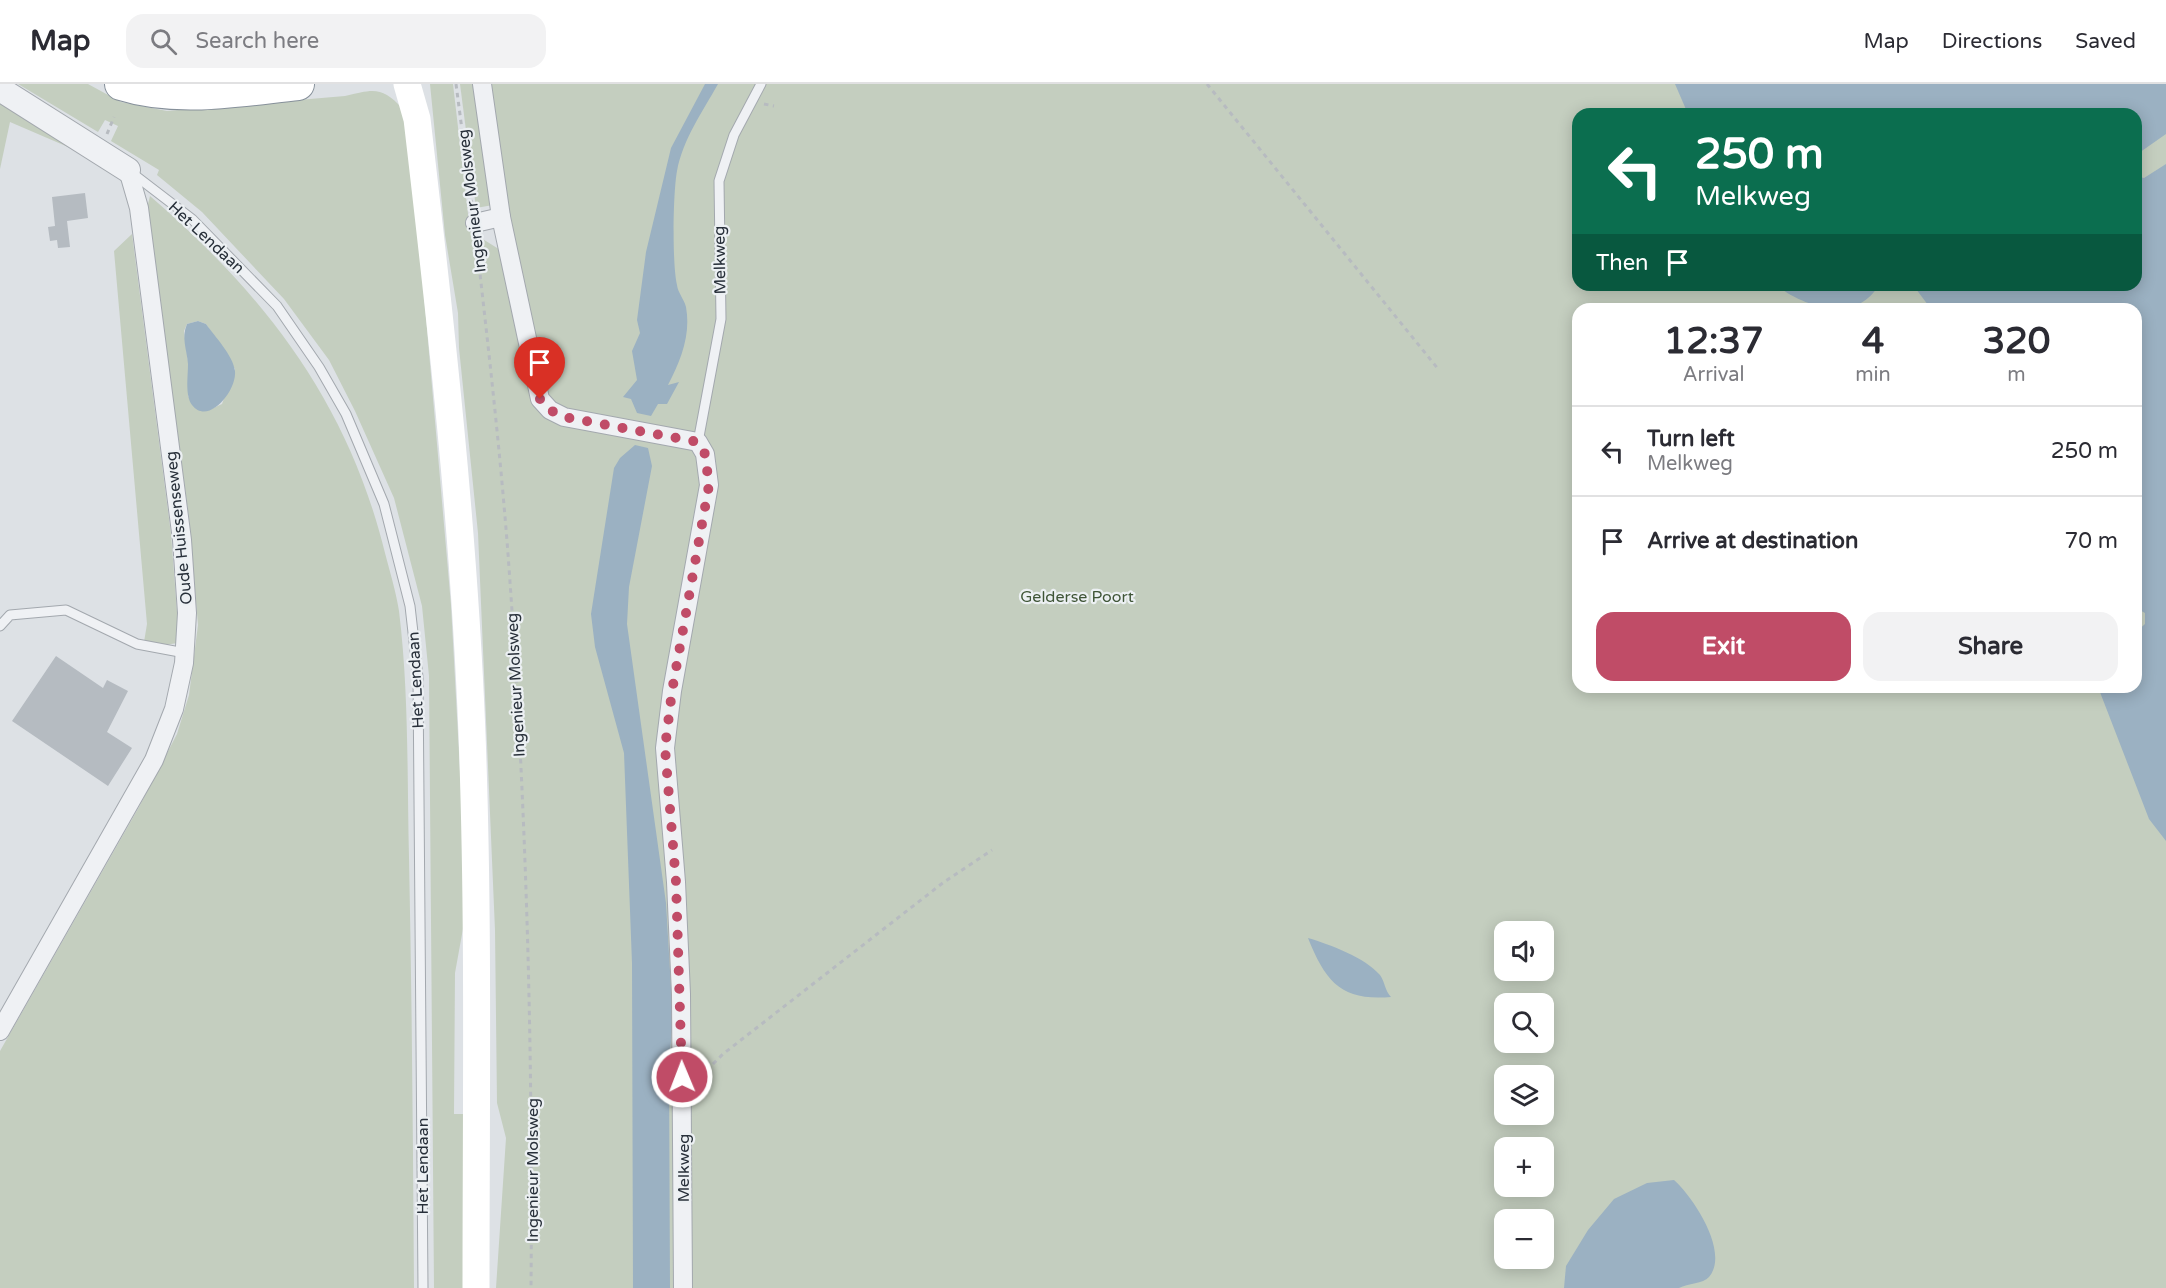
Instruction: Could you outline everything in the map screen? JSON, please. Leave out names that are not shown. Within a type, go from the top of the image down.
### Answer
[{"type":"highway","points":[[121,84],[138,89],[207,94],[298,84]]},
{"type":"main road","points":[[407,84],[417,119],[449,386],[462,550],[472,734],[476,905],[476,1288]]},
{"type":"main road","points":[[417,119],[420,84]]},
{"type":"street","points":[[482,84],[501,217],[534,380],[540,399],[550,410],[564,417],[698,442]]},
{"type":"street","points":[[0,89],[128,170]]},
{"type":"street","name":"Oude Huissenseweg","points":[[0,1031],[154,760],[174,709],[185,653],[187,613],[182,540],[139,208],[128,170]]},
{"type":"street","points":[[474,223],[501,217]]},
{"type":"street","name":"Melkweg","points":[[683,1288],[682,1077],[676,882],[665,748],[672,691],[709,485],[705,454],[698,442]]},
{"type":"lane","name":"Melkweg","points":[[698,442],[721,319],[719,181],[734,135],[760,84]]},
{"type":"lane","name":"Het Lendaan","points":[[128,170],[192,219],[277,306],[319,367],[346,414],[384,504],[410,606],[418,677],[423,1288]]},
{"type":"lane","points":[[0,626],[10,615],[66,610],[85,617],[137,644],[185,653]]},
{"type":"path","name":"Ingenieur Molsweg","points":[[456,84],[474,223],[500,468],[512,625],[532,1035],[531,1288]]},
{"type":"path","points":[[1207,84],[1439,370]]},
{"type":"path","points":[[682,1077],[707,1070],[723,1054],[944,882],[992,850]]},
{"type":"green space","points":[[18,84],[88,84],[121,102],[167,111],[345,96],[371,91],[389,96],[403,109],[421,260],[451,605],[466,912],[455,973],[454,1114],[469,1114],[469,1288],[434,1288],[429,676],[422,606],[394,498],[329,360],[284,299],[202,212],[157,175],[159,170],[111,141],[118,126],[105,120],[98,132]]},
{"type":"green space","name":"Gelderse Poort","points":[[430,84],[453,84],[470,231],[505,253],[531,387],[541,404],[552,414],[585,425],[586,416],[557,406],[548,397],[539,381],[497,174],[485,84],[1774,84],[1792,108],[1572,108],[1572,291],[1920,291],[1929,303],[1572,303],[1572,693],[2142,693],[2142,606],[2166,636],[2166,1288],[496,1288],[506,1138],[497,1103],[495,930],[478,533],[459,348],[458,313],[445,235]]},
{"type":"green space","points":[[460,84],[478,84],[493,205],[476,208]]},
{"type":"green space","points":[[2166,84],[2166,229],[2142,197],[2142,108]]},
{"type":"green space","points":[[0,103],[82,153],[10,122],[0,169]]},
{"type":"green space","points":[[150,196],[192,234],[266,313],[297,356],[325,400],[349,448],[369,499],[395,589],[402,642],[407,734],[414,1288],[0,1288],[0,1051],[139,807],[177,734],[189,695],[198,625],[189,518],[147,208]],"holes":[[[198,321],[206,324],[235,369],[222,404],[211,409],[199,410],[188,396],[188,361],[184,331],[187,324]]]},
{"type":"green space","points":[[132,234],[171,534],[179,638],[178,643],[157,646],[144,642],[147,624],[114,251]]},
{"type":"water","points":[[705,84],[718,84],[684,148],[676,181],[675,275],[686,307],[687,327],[681,357],[668,385],[679,382],[667,404],[658,404],[651,416],[637,413],[631,399],[623,397],[637,380],[632,351],[640,333],[637,320],[646,252],[671,148]]},
{"type":"water","points":[[1675,84],[2166,84],[2166,134],[2142,151],[2142,108],[1685,108]]},
{"type":"water","points":[[2166,164],[2166,841],[2149,819],[2100,693],[2142,693],[2142,627],[2145,624],[2145,613],[2142,611],[2142,303],[1926,303],[1918,291],[2142,291],[2142,178]]},
{"type":"water","points":[[1785,291],[1875,291],[1859,303],[1809,303]]},
{"type":"water","points":[[198,321],[206,324],[223,346],[235,371],[231,388],[226,396],[213,409],[206,411],[199,410],[192,405],[188,391],[188,364],[184,334],[187,324]]},
{"type":"water","points":[[635,445],[648,448],[652,466],[629,587],[627,624],[666,903],[673,1021],[669,1062],[670,1288],[633,1288],[632,963],[624,753],[595,647],[591,614],[614,468],[620,458]]},
{"type":"water","points":[[1308,938],[1337,948],[1365,963],[1380,975],[1391,997],[1360,996],[1338,986],[1322,967]]},
{"type":"water","points":[[1674,1180],[1699,1212],[1712,1240],[1715,1254],[1714,1266],[1709,1277],[1679,1288],[1564,1288],[1566,1266],[1588,1230],[1614,1199],[1647,1183]]},
{"type":"building","points":[[85,193],[88,218],[67,221],[70,247],[58,248],[57,240],[50,241],[48,227],[55,226],[52,197]]},
{"type":"building","points":[[56,656],[103,688],[107,680],[128,691],[107,732],[132,748],[108,786],[12,721]]},
{"type":"route","points":[[540,399],[550,410],[564,417],[698,442],[705,454],[708,467],[709,485],[672,691],[665,748],[676,882],[682,1077]]}]
